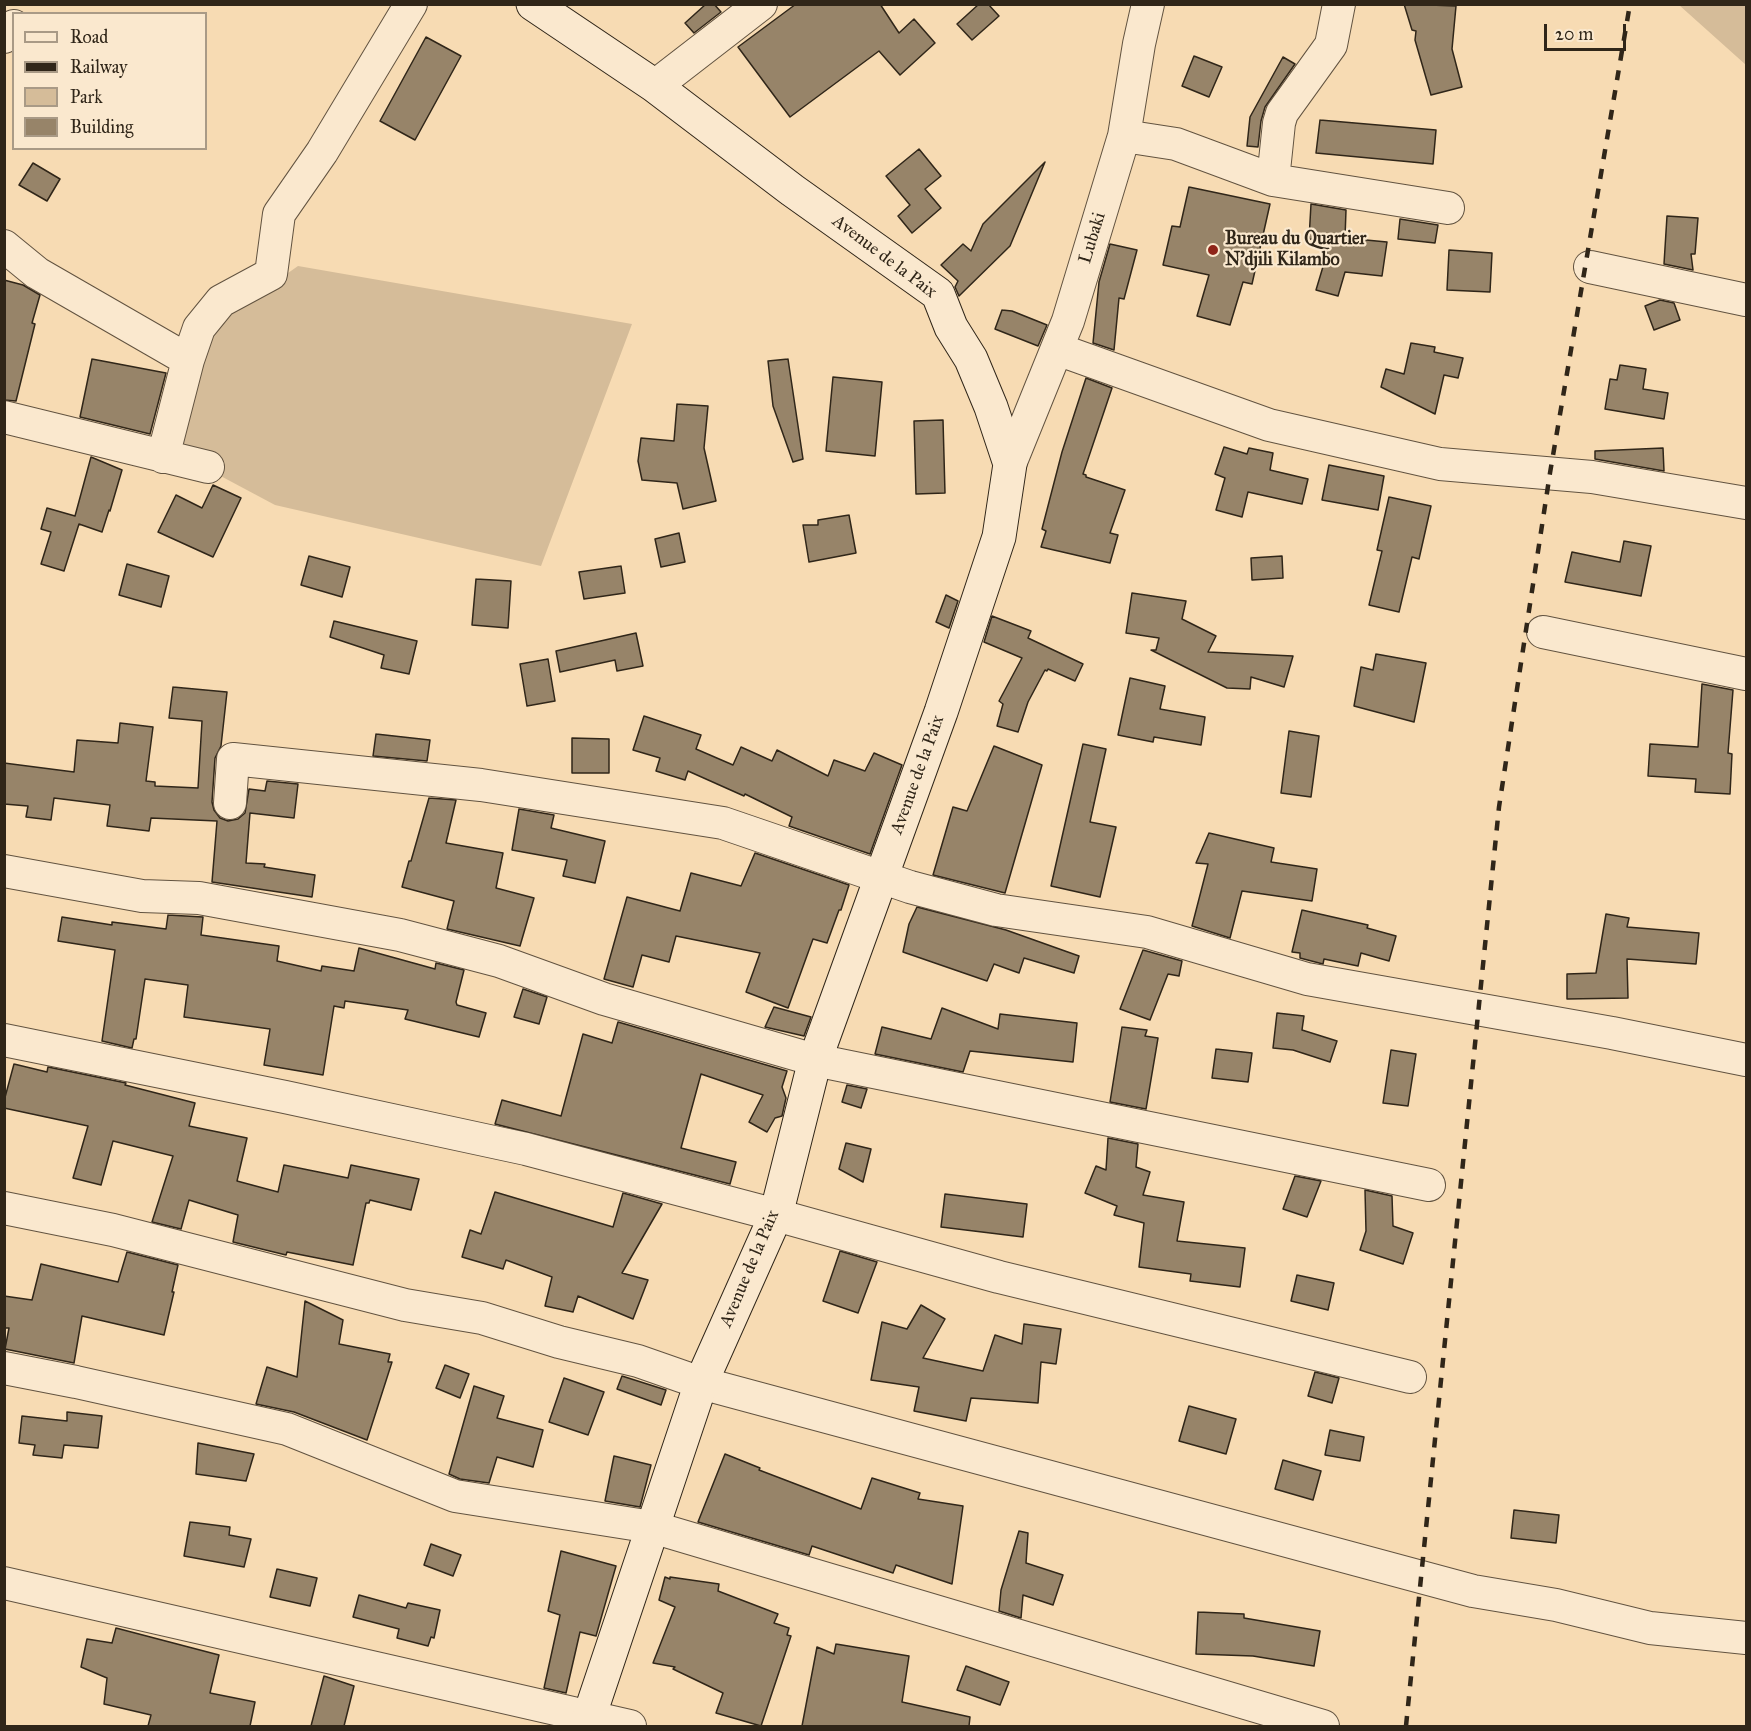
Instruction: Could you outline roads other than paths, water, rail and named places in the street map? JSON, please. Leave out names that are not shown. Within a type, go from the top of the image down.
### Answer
[{"type":"street","points":[[163,457],[199,328],[221,302],[271,274],[279,214],[322,152],[411,4]]},
{"type":"street","name":"Avenue de la Paix","points":[[533,4],[654,86],[792,190],[938,294],[951,327],[970,359],[992,407],[1010,464],[999,537],[941,712],[815,1060],[776,1215],[701,1383],[588,1721]]},
{"type":"street","points":[[654,86],[762,4]]},
{"type":"street","name":"Lubaki","points":[[1010,464],[1068,321],[1124,135],[1148,4]]},
{"type":"street","points":[[1273,180],[1282,113],[1331,45],[1340,4]]},
{"type":"street","points":[[1124,135],[1176,144],[1273,180],[1448,208]]},
{"type":"street","points":[[4,246],[37,273],[189,360]]},
{"type":"street","points":[[1590,267],[1746,300]]},
{"type":"street","points":[[1057,350],[1269,425],[1440,464],[1592,477],[1746,503]]},
{"type":"street","points":[[4,417],[208,467]]},
{"type":"street","points":[[1543,632],[1746,674]]},
{"type":"street","points":[[230,803],[233,759],[481,785],[723,823],[910,887],[996,910],[1147,932],[1307,979],[1612,1033],[1746,1060]]},
{"type":"street","points":[[4,870],[142,896],[200,898],[400,935],[499,962],[604,999],[815,1060],[1429,1185]]},
{"type":"street","points":[[4,1041],[297,1099],[526,1149],[999,1277],[1410,1377]]},
{"type":"street","points":[[4,1208],[113,1230],[405,1305],[482,1318],[559,1342],[638,1361],[701,1383],[1473,1591],[1556,1605],[1650,1628],[1746,1638]]},
{"type":"street","points":[[4,1368],[287,1429],[455,1496],[652,1527],[1323,1726]]},
{"type":"street","points":[[4,1583],[588,1721],[630,1726]]},
{"type":"railway","points":[[1406,1726],[1499,807],[1550,473],[1630,4]]},
{"type":"place","name":"Bureau du Quartier N'djili Kilambo","points":[[1213,250]]}]
